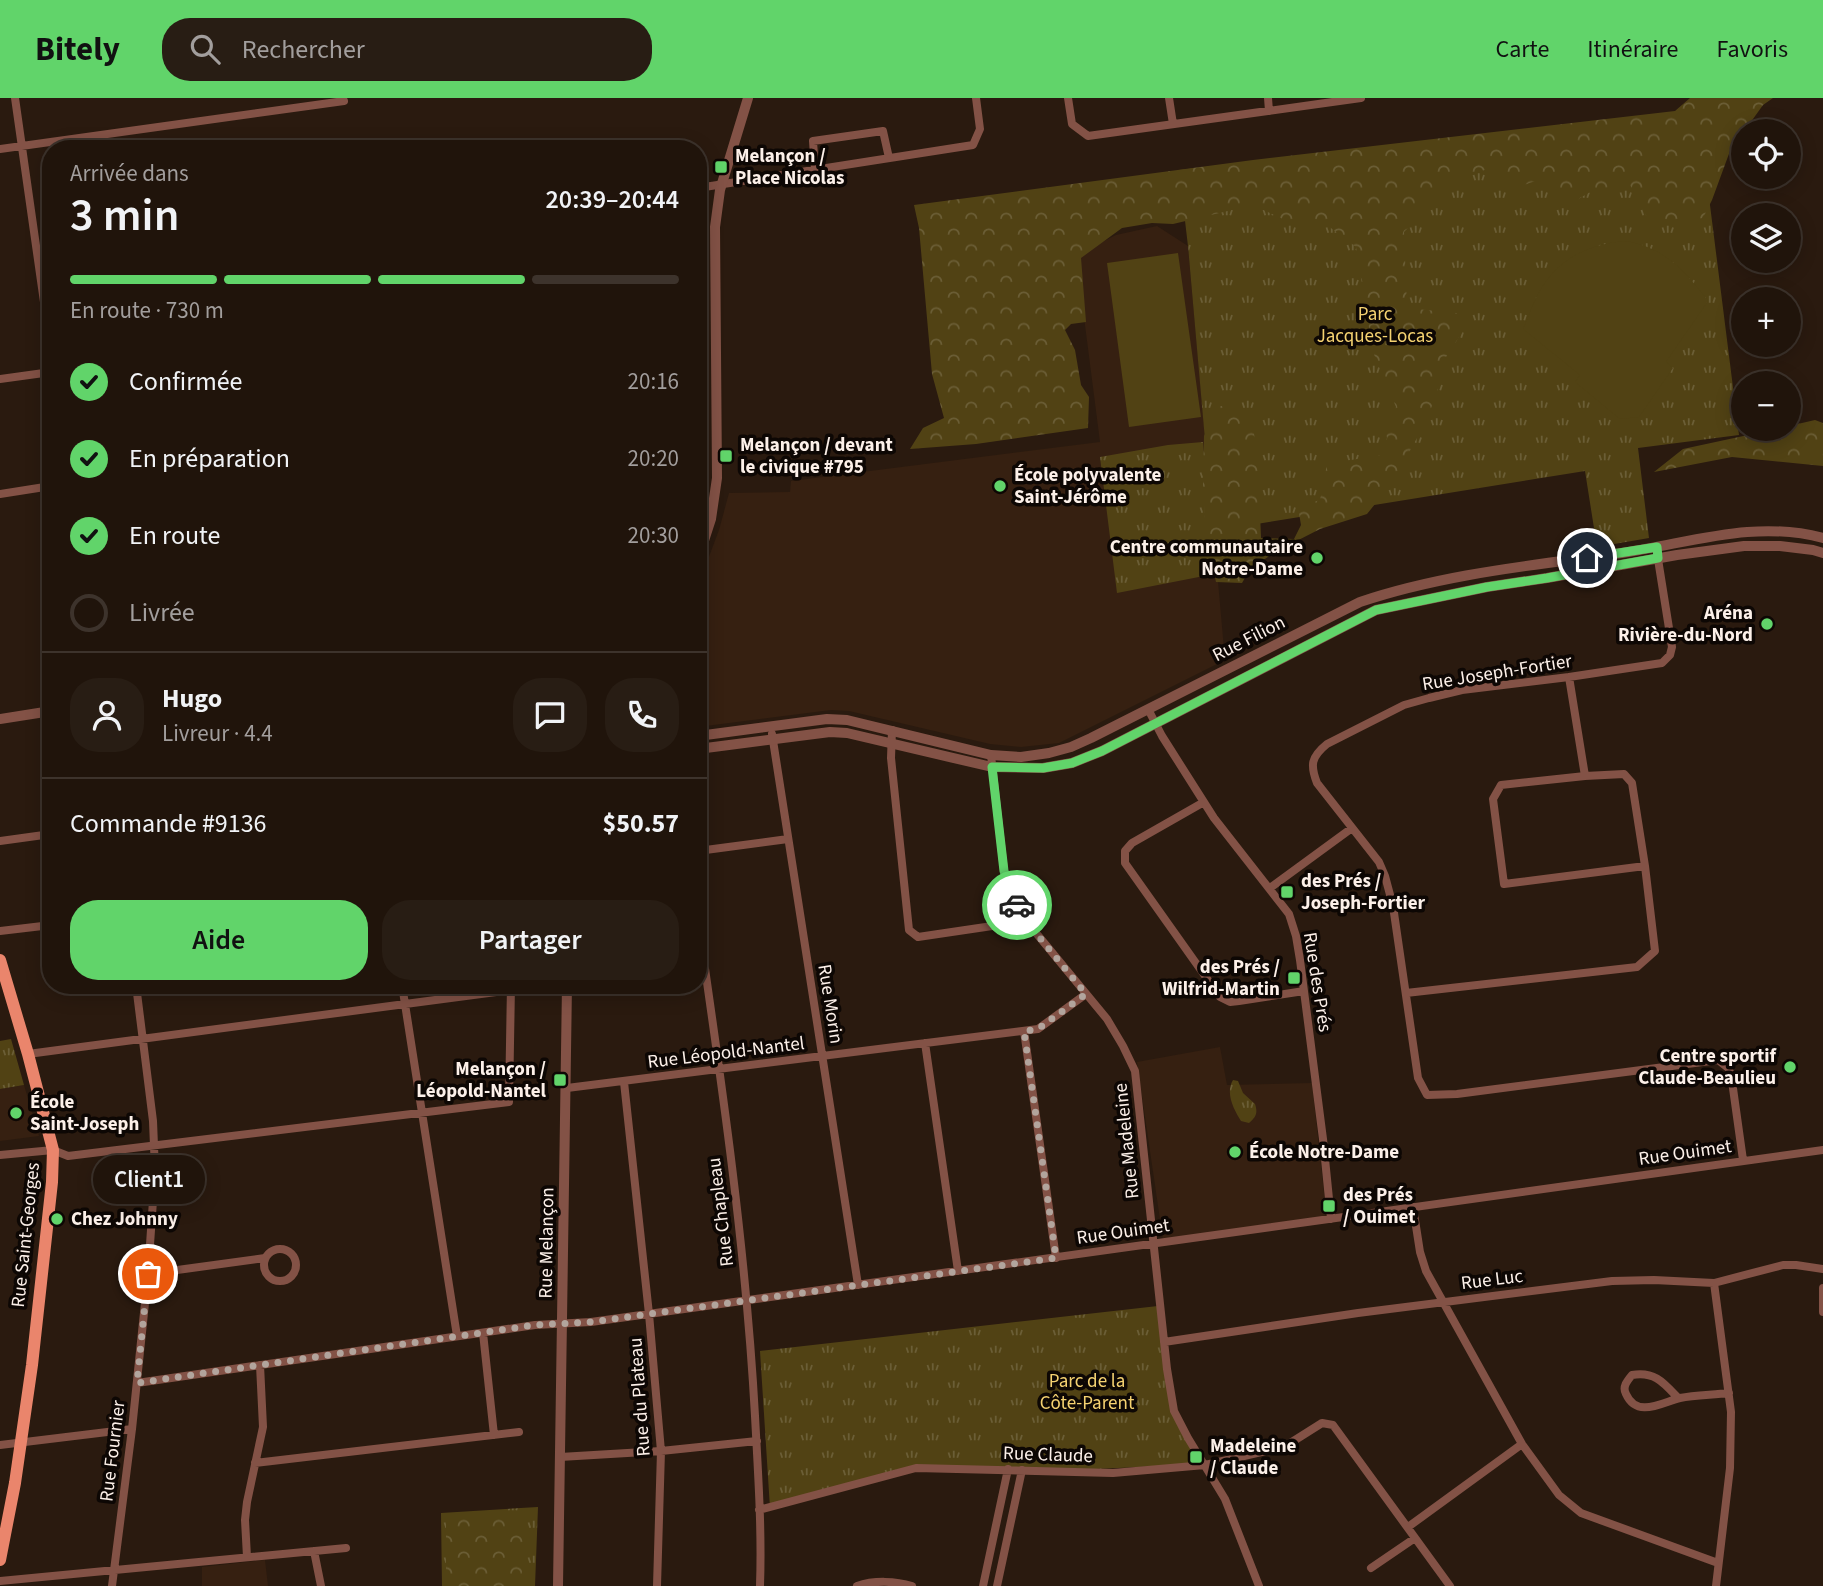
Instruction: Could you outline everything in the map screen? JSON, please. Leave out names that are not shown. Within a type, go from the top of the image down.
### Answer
[{"type":"main road","name":"Rue Saint-Georges","points":[[0,960],[3,980],[28,1054],[53,1150],[52,1182],[32,1364],[0,1560]]},
{"type":"street","points":[[15,98],[42,288]]},
{"type":"street","points":[[707,531],[716,478],[715,228],[722,184],[748,98]]},
{"type":"street","points":[[707,186],[973,145],[980,129],[976,98]]},
{"type":"street","points":[[1068,98],[1072,124],[1088,136],[1361,98]]},
{"type":"street","points":[[1169,98],[1173,124]]},
{"type":"street","points":[[1268,98],[1269,111]]},
{"type":"street","points":[[65,140],[344,101]]},
{"type":"street","points":[[815,170],[813,141],[883,131],[889,158]]},
{"type":"street","points":[[0,149],[42,143]]},
{"type":"street","points":[[0,379],[42,373]]},
{"type":"street","points":[[0,494],[42,487]]},
{"type":"street","name":"Rue Filion","points":[[707,736],[847,733],[891,744],[1043,768],[1074,762],[1102,751],[1376,610],[1487,587],[1547,578],[1657,553],[1688,540],[1741,531],[1777,531],[1823,538]]},
{"type":"street","name":"Rue Filion","points":[[707,747],[827,719],[848,720],[892,730],[991,761],[1049,753],[1071,747],[1230,670],[1360,602],[1422,584],[1487,572],[1744,546],[1780,546],[1823,553]]},
{"type":"street","name":"Rue Joseph-Fortier","points":[[1657,553],[1671,647],[1670,655],[1662,663],[1462,691],[1404,705],[1327,744],[1313,759],[1312,771],[1317,783],[1378,862],[1385,876],[1393,906],[1418,1078],[1427,1095],[1457,1094],[1718,1060],[1731,1074],[1743,1160]]},
{"type":"street","points":[[1372,598],[1376,610]]},
{"type":"street","points":[[1569,677],[1586,776]]},
{"type":"street","name":"Rue des Prés","points":[[1148,709],[1214,818],[1289,914],[1296,936],[1304,991],[1331,1219]]},
{"type":"street","points":[[0,719],[42,712]]},
{"type":"street","points":[[892,730],[891,758],[909,930],[918,937],[999,925],[1023,913]]},
{"type":"street","name":"Rue Morin","points":[[771,733],[858,1285]]},
{"type":"street","points":[[1071,747],[1074,762]]},
{"type":"street","name":"Rue Madeleine","points":[[991,761],[1004,871],[1014,899],[1107,1019],[1135,1071],[1164,1342],[1174,1410],[1225,1499],[1259,1586]]},
{"type":"street","points":[[1406,993],[1637,967],[1655,951],[1645,866],[1632,783],[1624,774],[1501,785],[1493,799],[1504,884],[1645,866]]},
{"type":"street","points":[[1205,802],[1132,843],[1125,851],[1125,863],[1220,997],[1230,1002],[1304,991]]},
{"type":"street","points":[[1270,888],[1352,828]]},
{"type":"street","points":[[0,841],[42,835]]},
{"type":"street","points":[[707,849],[788,839]]},
{"type":"street","points":[[0,931],[42,926]]},
{"type":"street","name":"Rue Chapleau","points":[[707,981],[747,1301],[757,1441],[760,1586]]},
{"type":"street","name":"Rue Fournier","points":[[112,1586],[137,1383],[155,1171],[153,1121],[137,994]]},
{"type":"street","points":[[403,994],[457,1336]]},
{"type":"street","points":[[28,1054],[467,994]]},
{"type":"street","points":[[0,1155],[53,1150],[68,1156],[509,1102],[511,994]]},
{"type":"street","name":"Rue Melançon","points":[[558,1586],[568,994]]},
{"type":"street","name":"Rue Léopold-Nantel","points":[[567,1088],[1038,1029],[1086,994]]},
{"type":"street","points":[[1024,1031],[1056,1258]]},
{"type":"street","points":[[925,1043],[958,1271]]},
{"type":"street","name":"Rue du Plateau","points":[[624,1082],[661,1451],[657,1586]]},
{"type":"street","name":"Rue Ouimet","points":[[137,1383],[535,1325],[591,1322],[747,1301],[1823,1150]]},
{"type":"street","points":[[1413,1207],[1426,1271],[1522,1444],[1559,1495],[1581,1513],[1718,1563]]},
{"type":"street","points":[[148,1274],[265,1258],[277,1249],[287,1251],[294,1258],[296,1263],[293,1273],[280,1281],[270,1278],[264,1269],[265,1258]]},
{"type":"street","name":"Rue Luc","points":[[1164,1342],[1444,1301],[1612,1281],[1714,1283],[1783,1265],[1823,1269]]},
{"type":"street","points":[[1714,1283],[1731,1412],[1730,1468],[1716,1586]]},
{"type":"street","points":[[1823,1288],[1823,1312]]},
{"type":"street","points":[[483,1333],[494,1435]]},
{"type":"street","points":[[247,1557],[247,1502],[263,1427],[260,1365]]},
{"type":"street","points":[[1678,1398],[1654,1376],[1642,1373],[1632,1375],[1624,1389],[1627,1398],[1642,1407],[1658,1406],[1678,1398],[1729,1393]]},
{"type":"street","name":"Rue Claude","points":[[760,1510],[916,1468],[1113,1473],[1205,1465],[1284,1447],[1322,1423],[1333,1425],[1408,1527]]},
{"type":"street","points":[[0,1446],[132,1429]]},
{"type":"street","points":[[255,1463],[519,1432]]},
{"type":"street","points":[[561,1457],[661,1451],[757,1441]]},
{"type":"street","points":[[1450,1586],[1408,1527],[1522,1444]]},
{"type":"street","points":[[982,1586],[1008,1469]]},
{"type":"street","points":[[997,1586],[1022,1470]]},
{"type":"street","points":[[1371,1568],[1415,1538]]},
{"type":"street","points":[[0,1581],[346,1548]]},
{"type":"street","points":[[314,1551],[321,1586]]},
{"type":"street","points":[[857,1586],[864,1583],[899,1582],[912,1586]]},
{"type":"shaded area","name":"École polyvalente Saint-Jérôme","points":[[1157,226],[1188,246],[1225,660],[1059,743],[1021,747],[990,744],[849,711],[831,710],[707,726],[707,562],[729,493],[790,492],[791,481],[1100,442],[1076,255],[1116,235]]},
{"type":"shaded area","name":"École Notre-Dame","points":[[1220,1047],[1227,1085],[1312,1083],[1327,1220],[1163,1240],[1137,1062]]},
{"type":"shaded area","name":"École Saint-Joseph","points":[[24,1085],[39,1136],[0,1141],[0,1089]]},
{"type":"shaded area","points":[[265,1560],[268,1586],[202,1586],[202,1567]]},
{"type":"green space","points":[[1690,98],[1773,98],[1763,105],[1753,119],[1731,119],[1731,150],[1703,218],[1667,223],[1647,217],[1630,185],[1595,189],[1567,206],[1547,177],[1521,186],[1496,166],[1445,184],[1432,203],[1404,232],[1407,308],[1466,314],[1471,319],[1446,357],[1444,371],[1427,420],[1392,483],[1367,514],[1320,529],[1277,551],[1250,569],[1242,583],[1216,582],[1206,535],[1204,436],[1218,407],[1237,402],[1253,426],[1258,463],[1261,538],[1294,539],[1301,525],[1298,507],[1320,500],[1327,464],[1381,455],[1387,438],[1385,424],[1396,407],[1373,352],[1356,247],[1323,222],[1308,219],[1285,220],[1253,205],[1173,224],[1152,223],[1122,228],[1081,258],[1086,322],[1071,324],[1065,330],[1075,350],[1081,385],[1089,397],[1088,428],[976,444],[910,449],[923,428],[944,418],[932,374],[919,228],[914,205],[1253,160],[1675,111]]},
{"type":"green space","name":"Parc Jacques-Locas","points":[[1698,110],[1731,372],[1731,436],[1638,448],[1649,538],[1597,547],[1585,471],[1213,531],[1179,170]]},
{"type":"green space","points":[[1627,241],[1653,250],[1674,263],[1708,301],[1666,362],[1673,368],[1639,417],[1620,419],[1575,382],[1580,375],[1523,329],[1541,288],[1561,265],[1581,252],[1603,244]]},
{"type":"green space","points":[[1178,253],[1201,417],[1129,427],[1107,263]]},
{"type":"green space","points":[[1815,420],[1823,423],[1823,466],[1732,457],[1654,472],[1683,449],[1731,439],[1731,441],[1801,441],[1801,423]]},
{"type":"green space","points":[[1203,442],[1214,574],[1117,593],[1100,457]]},
{"type":"green space","points":[[11,1039],[24,1085],[0,1089],[0,1041]]},
{"type":"green space","points":[[1233,1080],[1238,1081],[1243,1093],[1255,1104],[1256,1115],[1249,1123],[1241,1121],[1233,1107],[1230,1090]]},
{"type":"green space","name":"Parc de la Côte-Parent","points":[[1158,1306],[1171,1412],[1205,1464],[1030,1472],[905,1470],[770,1508],[760,1351]]},
{"type":"green space","points":[[538,1507],[535,1586],[442,1586],[441,1513]]},
{"type":"green space","points":[[526,1513],[521,1586],[446,1586],[446,1515]]},
{"type":"way so far","points":[[148,1274],[137,1383],[535,1325],[591,1322],[1056,1258],[1024,1031],[1038,1029],[1086,994],[1027,922],[1017,905]]},
{"type":"place","name":"Melançon / Place Nicolas","points":[[721,167]]},
{"type":"place","name":"Melançon / devant le civique #795","points":[[726,456]]},
{"type":"place","name":"École polyvalente Saint-Jérôme","points":[[1000,486]]},
{"type":"place","name":"Centre communautaire Notre-Dame","points":[[1317,558]]},
{"type":"place","name":"Aréna Rivière-du-Nord","points":[[1767,624]]},
{"type":"place","name":"des Prés / Joseph-Fortier","points":[[1287,892]]},
{"type":"place","name":"des Prés / Wilfrid-Martin","points":[[1294,978]]},
{"type":"place","name":"Centre sportif Claude-Beaulieu","points":[[1790,1067]]},
{"type":"place","name":"Melançon / Léopold-Nantel","points":[[560,1080]]},
{"type":"place","name":"École Saint-Joseph","points":[[16,1113]]},
{"type":"place","name":"École Notre-Dame","points":[[1235,1152]]},
{"type":"place","name":"des Prés / Ouimet","points":[[1329,1206]]},
{"type":"place","name":"Chez Johnny","points":[[57,1219]]},
{"type":"place","name":"Client1","points":[[148,1274]]},
{"type":"place","name":"Madeleine / Claude","points":[[1196,1457]]},
{"type":"route","points":[[1017,905],[1004,871],[992,767],[1043,768],[1072,763],[1102,751],[1376,610],[1487,587],[1658,558],[1657,547],[1587,558]]}]
